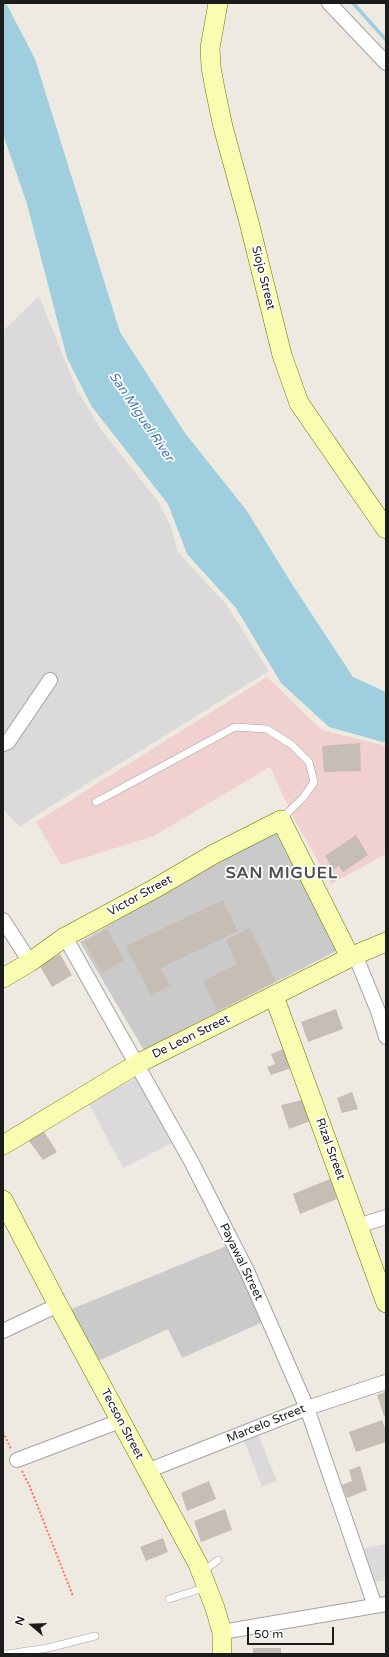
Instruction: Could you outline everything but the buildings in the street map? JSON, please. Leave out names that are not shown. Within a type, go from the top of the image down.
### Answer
[{"type":"street","name":"Siojo Street","points":[[218,3],[210,48],[211,67],[215,89],[223,126],[249,222],[282,355],[299,403],[386,529]]},
{"type":"street","points":[[329,3],[386,63]]},
{"type":"street","points":[[3,744],[8,742],[50,680]]},
{"type":"street","points":[[281,820],[353,956],[378,1011],[386,1037]]},
{"type":"street","name":"Victor Street","points":[[3,978],[30,962],[65,937],[154,889],[214,854],[281,820]]},
{"type":"street","points":[[3,920],[30,962]]},
{"type":"street","name":"Payawal Street","points":[[65,937],[191,1160],[247,1271],[307,1408],[380,1605]]},
{"type":"street","name":"De Leon Street","points":[[3,1145],[137,1064],[353,956],[386,942]]},
{"type":"street","name":"Rizal Street","points":[[274,996],[386,1303]]},
{"type":"street","name":"Tecson Street","points":[[3,1200],[120,1421],[198,1564],[215,1608],[222,1632],[222,1654]]},
{"type":"street","points":[[358,1226],[386,1217]]},
{"type":"street","points":[[3,1330],[58,1305]]},
{"type":"street","name":"Marcelo Street","points":[[147,1471],[307,1408],[386,1382]]},
{"type":"street","points":[[17,1460],[120,1421]]},
{"type":"street","points":[[222,1632],[380,1605]]},
{"type":"lane","points":[[96,802],[236,727],[267,729],[292,745],[309,762],[314,782],[303,798],[281,820]]},
{"type":"lane","points":[[169,1599],[204,1579],[218,1560]]},
{"type":"lane","points":[[7,1654],[48,1648],[95,1636]]},
{"type":"path","points":[[3,1432],[30,1487],[73,1596]]},
{"type":"shaded area","points":[[39,296],[77,390],[100,428],[157,500],[171,526],[178,552],[225,603],[269,671],[40,813],[20,827],[3,809],[3,331]]},
{"type":"shaded area","points":[[267,677],[322,730],[386,746],[386,854],[331,884],[292,815],[270,767],[154,836],[61,865],[36,822]]},
{"type":"shaded area","points":[[276,828],[338,950],[144,1050],[80,942]]},
{"type":"shaded area","points":[[137,1077],[174,1142],[123,1168],[89,1104]]},
{"type":"shaded area","points":[[229,1245],[263,1322],[182,1358],[168,1329],[92,1364],[62,1313]]},
{"type":"shaded area","points":[[257,1432],[277,1481],[262,1487],[243,1438]]},
{"type":"shaded area","points":[[386,1544],[386,1580],[371,1583],[364,1548]]},
{"type":"water","name":"San Miguel River","points":[[3,3],[6,3],[35,59],[120,332],[185,433],[247,511],[290,581],[353,677],[386,692],[386,743],[329,727],[281,683],[236,608],[187,554],[168,504],[92,407],[67,358],[27,204],[3,134]]},
{"type":"waterway","points":[[353,3],[386,40]]},
{"type":"district","name":"SAN MIGUEL","points":[[282,874]]}]
